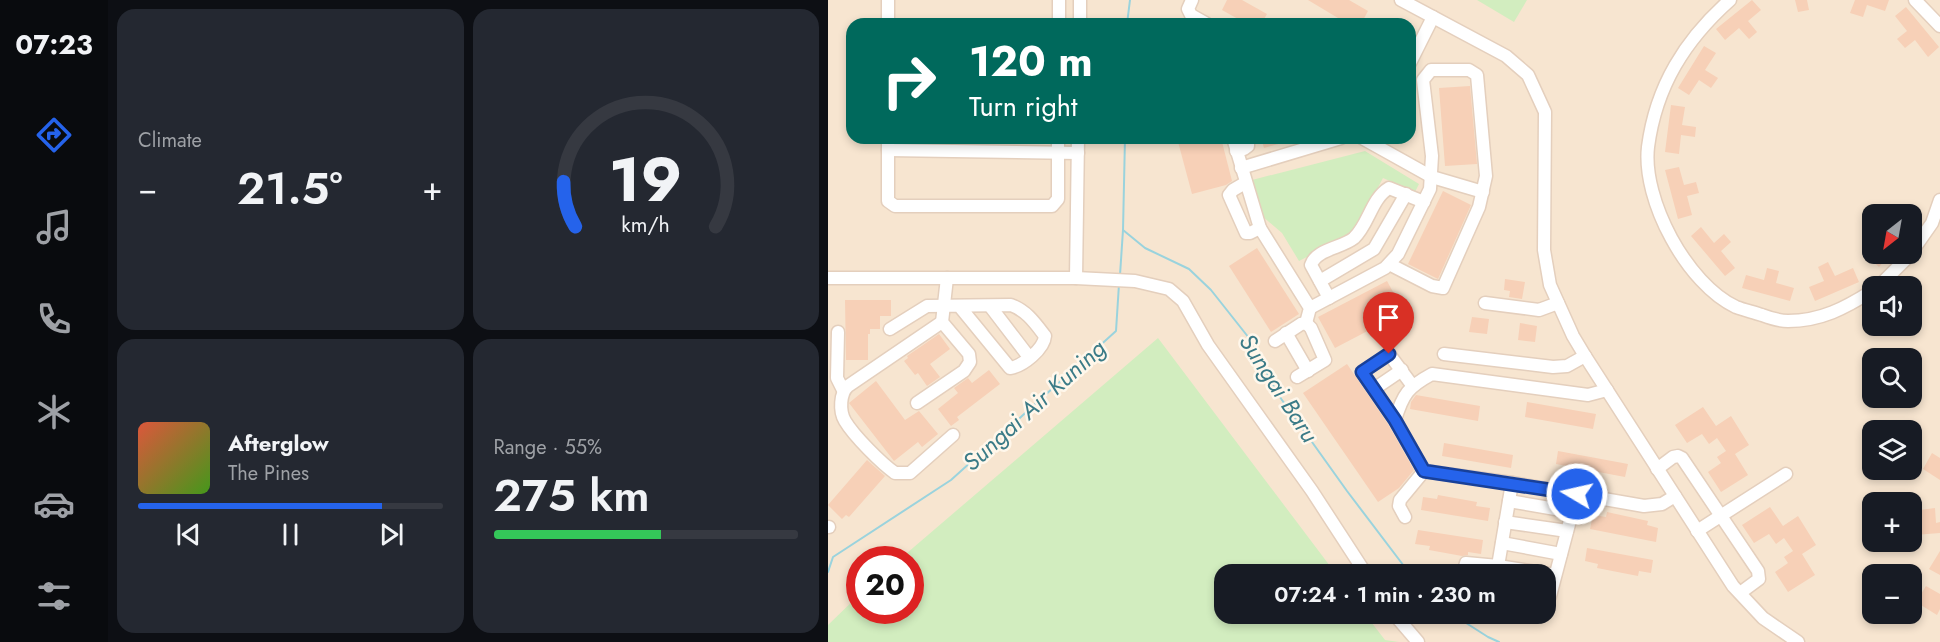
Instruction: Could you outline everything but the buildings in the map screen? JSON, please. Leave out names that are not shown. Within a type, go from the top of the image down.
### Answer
[{"type":"lane","points":[[888,0],[888,18]]},
{"type":"lane","points":[[1059,0],[1059,18]]},
{"type":"lane","points":[[1080,0],[1080,18]]},
{"type":"lane","points":[[1192,0],[1188,9],[1191,15],[1196,18]]},
{"type":"lane","points":[[1401,0],[1506,56],[1528,75],[1545,112],[1544,250],[1550,285],[1573,336],[1697,531],[1740,592],[1763,618],[1798,642]]},
{"type":"lane","points":[[1730,0],[1705,22],[1688,47],[1664,83],[1655,111],[1648,149],[1650,176],[1655,201],[1667,232],[1684,260],[1709,287],[1735,306],[1767,317],[1786,321],[1814,320],[1843,309],[1862,297]]},
{"type":"lane","points":[[1915,0],[1940,26]]},
{"type":"lane","points":[[1416,51],[1433,17]]},
{"type":"lane","points":[[1310,308],[1365,280],[1389,264],[1398,254],[1430,189],[1432,177],[1432,156],[1423,80],[1431,70],[1469,70],[1477,75],[1486,176],[1479,207],[1443,288],[1432,286],[1389,264]]},
{"type":"lane","points":[[1058,144],[1058,152],[1058,199],[1052,206],[895,206],[888,201],[888,144],[1058,152],[1078,153]]},
{"type":"lane","points":[[1076,278],[1078,144]]},
{"type":"lane","points":[[1234,144],[1260,228],[1310,308],[1306,323]]},
{"type":"lane","points":[[1236,151],[1244,149],[1248,144]]},
{"type":"lane","points":[[1241,168],[1321,144]]},
{"type":"lane","points":[[1377,144],[1432,177],[1483,192]]},
{"type":"lane","points":[[1245,183],[1229,195],[1246,233],[1260,228]]},
{"type":"lane","points":[[1329,298],[1311,265],[1312,261],[1317,256],[1354,237],[1384,191],[1389,188],[1424,202]]},
{"type":"lane","points":[[1320,281],[1374,249],[1406,194]]},
{"type":"lane","points":[[1922,237],[1932,223],[1940,200]]},
{"type":"lane","points":[[1889,276],[1900,264]]},
{"type":"lane","points":[[828,278],[1076,278],[1135,281],[1169,289],[1183,301],[1208,345],[1312,491],[1359,564]]},
{"type":"lane","points":[[947,278],[942,322],[843,390],[841,397],[844,420],[895,473],[910,473],[953,435]]},
{"type":"lane","points":[[1485,303],[1539,310],[1558,303]]},
{"type":"lane","points":[[890,329],[922,308],[930,306],[1011,305],[1032,318],[1045,336],[1044,342],[1040,348],[1016,367],[1007,366],[960,307]]},
{"type":"lane","points":[[990,306],[1029,357]]},
{"type":"lane","points":[[917,404],[964,370],[970,362],[969,354],[942,322]]},
{"type":"lane","points":[[1275,341],[1306,323]]},
{"type":"lane","points":[[1286,333],[1302,374],[1325,360],[1311,328],[1306,323]]},
{"type":"lane","points":[[838,332],[837,378],[843,390]]},
{"type":"lane","points":[[1412,385],[1389,354],[1362,372],[1395,420],[1424,471]]},
{"type":"lane","points":[[1444,354],[1553,367],[1567,366],[1585,356]]},
{"type":"lane","points":[[1374,389],[1402,370]]},
{"type":"lane","points":[[1395,420],[1412,385],[1432,374],[1587,395],[1607,390]]},
{"type":"lane","points":[[1657,469],[1673,457],[1682,458],[1760,575],[1759,579],[1740,592]]},
{"type":"lane","points":[[1424,471],[1512,483],[1644,506],[1662,504],[1675,496]]},
{"type":"lane","points":[[1405,517],[1399,506],[1400,500],[1424,471]]},
{"type":"lane","points":[[1697,531],[1786,474]]},
{"type":"lane","points":[[1498,564],[1512,483]]},
{"type":"lane","points":[[1556,572],[1577,494]]},
{"type":"lane","points":[[1509,501],[1573,512]]},
{"type":"lane","points":[[1505,522],[1567,531]]},
{"type":"lane","points":[[1502,543],[1561,554]]},
{"type":"lane","points":[[1403,624],[1418,642]]},
{"type":"shaded area","points":[[828,0],[1940,0],[1940,642],[828,642]]},
{"type":"green space","points":[[1477,0],[1527,0],[1514,22]]},
{"type":"green space","points":[[1365,151],[1419,184],[1415,192],[1383,178],[1354,233],[1299,261],[1282,233],[1262,216],[1252,180]]},
{"type":"green space","points":[[1158,338],[1328,564],[1214,564],[1214,624],[1373,624],[1385,640],[1399,642],[828,642],[828,625],[846,608],[846,624],[924,624],[924,546],[915,546]]},
{"type":"waterway","name":"Sungai Air Kuning","points":[[1128,18],[1130,0]]},
{"type":"waterway","name":"Sungai Air Kuning","points":[[1120,275],[1125,144]]},
{"type":"waterway","name":"Sungai Baru","points":[[1123,230],[1145,248],[1189,269],[1211,290],[1249,338],[1277,393],[1402,564]]},
{"type":"waterway","name":"Sungai Air Kuning","points":[[828,572],[833,557],[951,480],[1116,331],[1119,284]]},
{"type":"waterway","name":"Sungai Baru","points":[[1468,624],[1499,642]]},
{"type":"route","points":[[1389,354],[1362,372],[1395,420],[1424,471],[1577,494]]}]
